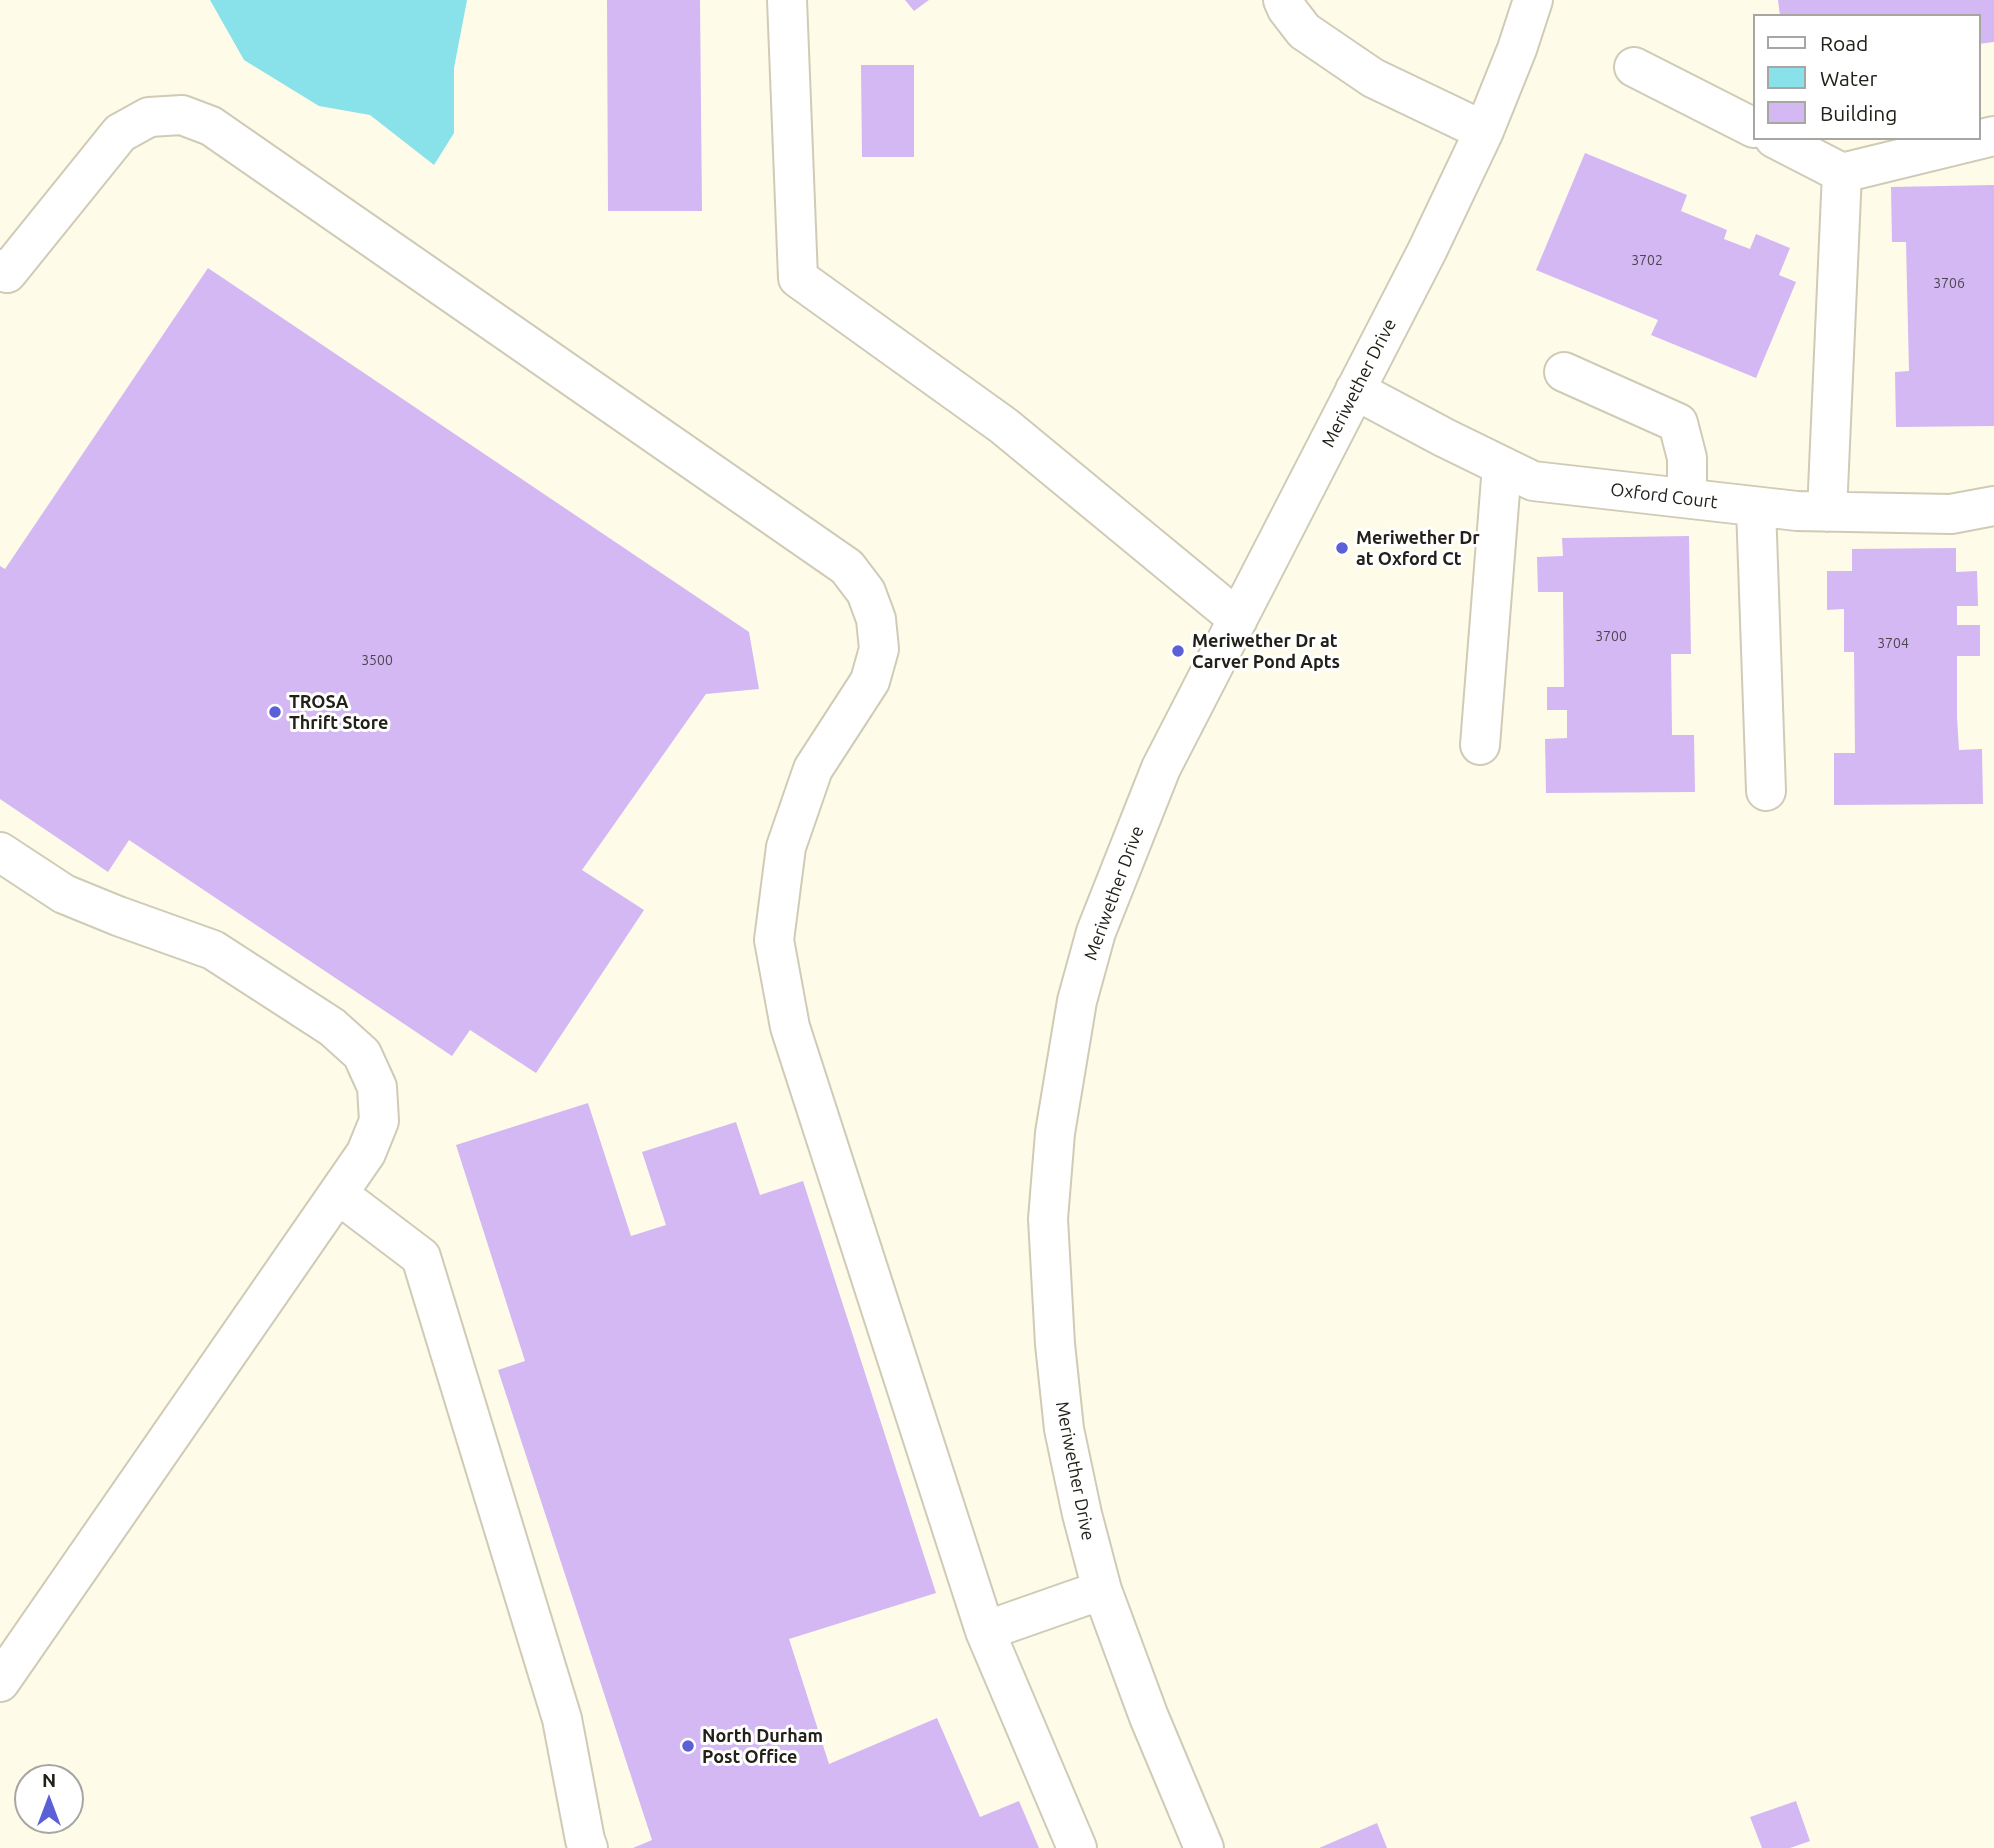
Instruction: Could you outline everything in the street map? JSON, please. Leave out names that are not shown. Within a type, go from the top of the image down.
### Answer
[{"type":"street","points":[[787,0],[798,278],[1004,426],[1238,619]]},
{"type":"street","points":[[1283,0],[1304,31],[1373,78],[1484,131]]},
{"type":"street","name":"Meriwether Drive","points":[[1203,1848],[1149,1717],[1102,1590],[1064,1429],[1055,1344],[1048,1219],[1055,1133],[1077,1001],[1096,932],[1161,768],[1427,251],[1484,131],[1517,49],[1533,0]]},
{"type":"street","points":[[1634,67],[1752,127]]},
{"type":"street","points":[[0,269],[7,273],[120,132],[149,117],[182,116],[211,125],[847,567],[866,592],[876,619],[876,659],[870,681],[813,769],[786,847],[774,940],[790,1027],[985,1631],[1077,1848]]},
{"type":"street","points":[[1778,140],[1842,173],[1978,140]]},
{"type":"street","points":[[1827,512],[1842,173]]},
{"type":"street","points":[[1564,372],[1678,422],[1687,458],[1687,498]]},
{"type":"street","name":"Oxford Court","points":[[1355,390],[1533,481],[1756,507],[1827,512],[1951,513],[1994,506]]},
{"type":"street","points":[[1480,745],[1502,466]]},
{"type":"street","points":[[1756,507],[1766,791]]},
{"type":"street","points":[[0,852],[64,894],[213,950],[332,1027],[362,1054],[377,1087],[379,1121],[366,1153],[0,1682]]},
{"type":"street","points":[[338,1194],[421,1257],[562,1719],[585,1840],[589,1848]]},
{"type":"street","points":[[985,1631],[1102,1590]]},
{"type":"water","points":[[210,0],[467,0],[454,68],[454,133],[434,165],[370,115],[319,106],[244,60]]},
{"type":"building","points":[[607,0],[700,0],[702,211],[608,211]]},
{"type":"building","points":[[905,0],[929,0],[914,11]]},
{"type":"building","points":[[1778,0],[1994,0],[1994,42],[1980,44],[1980,14],[1780,14]]},
{"type":"building","points":[[861,65],[914,65],[914,157],[862,157]]},
{"type":"building","points":[[1585,153],[1687,195],[1681,211],[1727,230],[1724,239],[1750,249],[1756,234],[1790,248],[1779,275],[1796,282],[1756,378],[1651,335],[1658,320],[1536,270]]},
{"type":"building","points":[[1994,185],[1994,426],[1896,427],[1895,372],[1909,371],[1906,242],[1892,242],[1891,187]]},
{"type":"building","points":[[208,268],[749,632],[759,689],[706,694],[582,870],[644,910],[536,1073],[470,1030],[452,1056],[129,840],[108,872],[0,799],[0,566],[5,569]]},
{"type":"building","points":[[1689,536],[1691,654],[1671,654],[1672,735],[1694,735],[1695,792],[1546,793],[1545,739],[1567,738],[1567,710],[1547,710],[1547,687],[1564,687],[1563,592],[1538,592],[1537,557],[1563,556],[1562,538]]},
{"type":"building","points":[[1956,548],[1956,572],[1977,571],[1978,606],[1957,606],[1957,625],[1980,625],[1980,656],[1957,656],[1957,717],[1959,750],[1982,749],[1983,804],[1834,805],[1834,753],[1855,753],[1854,652],[1844,652],[1844,609],[1827,610],[1827,571],[1852,571],[1852,549]]},
{"type":"building","points":[[588,1103],[631,1236],[666,1225],[642,1152],[736,1122],[760,1195],[803,1181],[936,1593],[789,1639],[829,1764],[937,1718],[980,1817],[1019,1801],[1039,1848],[633,1848],[652,1840],[498,1370],[525,1361],[456,1145]]},
{"type":"building","points":[[1796,1801],[1810,1841],[1790,1848],[1762,1848],[1750,1817]]},
{"type":"building","points":[[1377,1823],[1387,1848],[1319,1848]]},
{"type":"place","name":"Meriwether Dr at Oxford Ct","points":[[1342,548]]},
{"type":"place","name":"Meriwether Dr at Carver Pond Apts","points":[[1178,651]]},
{"type":"place","name":"TROSA Thrift Store","points":[[275,712]]},
{"type":"place","name":"North Durham Post Office","points":[[688,1746]]}]
